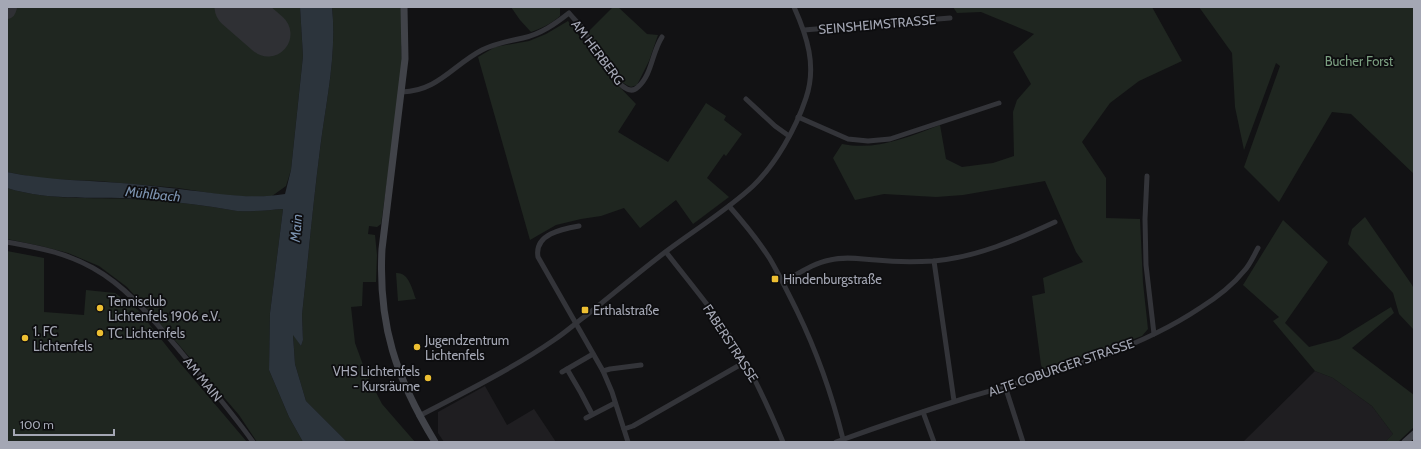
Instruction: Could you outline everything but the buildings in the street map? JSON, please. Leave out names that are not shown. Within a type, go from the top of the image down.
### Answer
[{"type":"street","points":[[404,7],[405,59],[382,242],[380,273],[384,313],[389,340],[395,360],[408,393],[435,442]]},
{"type":"street","points":[[420,416],[503,371],[555,340],[666,252],[730,206],[754,185],[767,170],[789,136],[806,97],[810,69],[810,52],[804,30],[794,7]]},
{"type":"street","name":"AM HERBERG","points":[[402,92],[416,91],[429,87],[481,50],[498,43],[533,35],[556,24],[569,13],[582,28],[607,68],[626,89],[632,90],[638,88],[645,78],[662,37]]},
{"type":"street","name":"SEINSHEIMSTRASSE","points":[[804,30],[950,18]]},
{"type":"street","points":[[746,99],[789,136]]},
{"type":"street","points":[[798,117],[848,140],[868,141],[890,139],[999,104]]},
{"type":"street","points":[[1147,176],[1145,219],[1146,266],[1154,334]]},
{"type":"street","points":[[730,206],[753,234],[783,282],[819,361],[829,388],[843,439]]},
{"type":"street","points":[[783,282],[820,262],[836,258],[888,261],[934,261],[966,256],[993,249],[1019,239],[1055,222]]},
{"type":"street","points":[[579,226],[566,228],[552,233],[542,239],[536,249],[538,257],[602,371],[615,402],[628,442]]},
{"type":"street","name":"AM MAIN","points":[[7,242],[56,252],[77,260],[95,269],[128,294],[162,330],[253,442]]},
{"type":"street","name":"ALTE COBURGER STRASSE","points":[[836,442],[954,401],[1054,372],[1114,351],[1154,334],[1183,320],[1226,290],[1245,270],[1258,248]]},
{"type":"street","name":"FABERSTRASSE","points":[[666,252],[725,330],[745,362],[763,396],[783,442]]},
{"type":"street","points":[[934,261],[954,401]]},
{"type":"street","points":[[592,414],[581,393],[564,370],[593,354]]},
{"type":"street","points":[[624,429],[633,426],[745,362]]},
{"type":"street","points":[[602,371],[641,365]]},
{"type":"street","points":[[1005,386],[1023,442]]},
{"type":"street","points":[[586,418],[615,402]]},
{"type":"street","points":[[922,412],[934,442]]},
{"type":"street","points":[[1405,442],[1414,434]]},
{"type":"shaded area","points":[[1315,371],[1333,378],[1372,406],[1393,434],[1385,442],[1243,442]]},
{"type":"shaded area","points":[[485,386],[507,425],[534,409],[556,442],[444,442],[438,433],[438,412]]},
{"type":"green space","points":[[7,7],[300,7],[303,56],[291,170],[286,186],[272,196],[252,197],[223,195],[178,188],[98,181],[44,179],[7,172]]},
{"type":"green space","points":[[332,7],[401,7],[403,39],[401,47],[402,61],[397,112],[381,224],[377,227],[369,226],[368,234],[375,235],[377,255],[376,282],[363,282],[362,306],[351,307],[355,343],[366,373],[382,404],[415,442],[347,442],[306,401],[295,364],[293,334],[301,346],[303,340],[302,315],[317,170],[332,60]]},
{"type":"green space","points":[[511,7],[563,7],[560,8],[560,16],[557,19],[546,26],[531,32]]},
{"type":"green space","points":[[613,7],[618,7],[647,34],[658,35],[649,61],[637,85],[631,87],[624,84],[612,71],[589,33],[590,30]]},
{"type":"green space","points":[[953,7],[1152,7],[1182,61],[1139,81],[1110,103],[1082,142],[1106,178],[1106,218],[1140,219],[1143,283],[1148,329],[1142,336],[1043,369],[1041,365],[1032,296],[1045,293],[1043,278],[1083,262],[1076,252],[1045,181],[963,195],[936,197],[884,194],[855,200],[833,158],[842,144],[868,146],[892,142],[940,125],[946,159],[962,167],[993,163],[1014,156],[1013,112],[1017,100],[1031,84],[1013,52],[1034,34],[981,12],[957,13]]},
{"type":"green space","name":"Bucher Forst","points":[[1199,7],[1414,7],[1414,174],[1351,114],[1332,112],[1279,202],[1244,167],[1280,66],[1276,63],[1244,150],[1235,107],[1232,53]]},
{"type":"green space","points":[[568,21],[608,75],[636,104],[618,132],[668,162],[706,103],[726,116],[724,120],[742,134],[726,156],[724,154],[707,178],[729,197],[693,224],[676,200],[640,228],[624,208],[601,216],[556,225],[530,240],[478,57],[495,47],[529,41],[546,34]]},
{"type":"green space","points":[[7,188],[59,197],[164,201],[238,211],[283,209],[270,313],[269,370],[289,417],[303,442],[257,442],[239,415],[127,287],[99,266],[68,253],[7,239]]},
{"type":"green space","points":[[1365,217],[1414,289],[1414,330],[1399,314],[1393,293],[1348,244],[1352,229]]},
{"type":"green space","points":[[1283,220],[1328,262],[1285,323],[1309,347],[1339,339],[1391,307],[1394,313],[1352,348],[1414,395],[1414,427],[1398,442],[1385,442],[1393,434],[1372,406],[1333,378],[1315,371],[1273,321],[1279,317],[1243,285]]},
{"type":"green space","name":"1. FC Lichtenfels","points":[[7,251],[44,258],[44,312],[84,315],[86,290],[115,293],[138,310],[180,363],[247,442],[7,442]]},
{"type":"green space","points":[[396,273],[400,273],[407,278],[416,299],[398,301]]},
{"type":"water","points":[[300,7],[332,7],[333,42],[302,315],[303,340],[301,346],[293,335],[295,364],[306,401],[347,442],[303,442],[289,417],[269,370],[270,313],[283,209],[237,211],[216,207],[146,199],[59,197],[7,188],[7,172],[39,177],[134,184],[232,195],[272,196],[285,194],[291,170],[303,56]]},
{"type":"runway","points":[[237,7],[268,34]]},
{"type":"place","name":"Hindenburgstraße","points":[[775,279]]},
{"type":"place","name":"Tennisclub Lichtenfels 1906 e.V.","points":[[100,308]]},
{"type":"place","name":"Erthalstraße","points":[[585,310]]},
{"type":"place","name":"TC Lichtenfels","points":[[100,333]]},
{"type":"place","name":"1. FC Lichtenfels","points":[[25,338]]},
{"type":"place","name":"Jugendzentrum Lichtenfels","points":[[417,347]]},
{"type":"place","name":"VHS Lichtenfels - Kursräume","points":[[428,378]]},
{"type":"water label","name":"Mühlbach","points":[[153,194]]},
{"type":"water label","name":"Main","points":[[296,228]]}]
